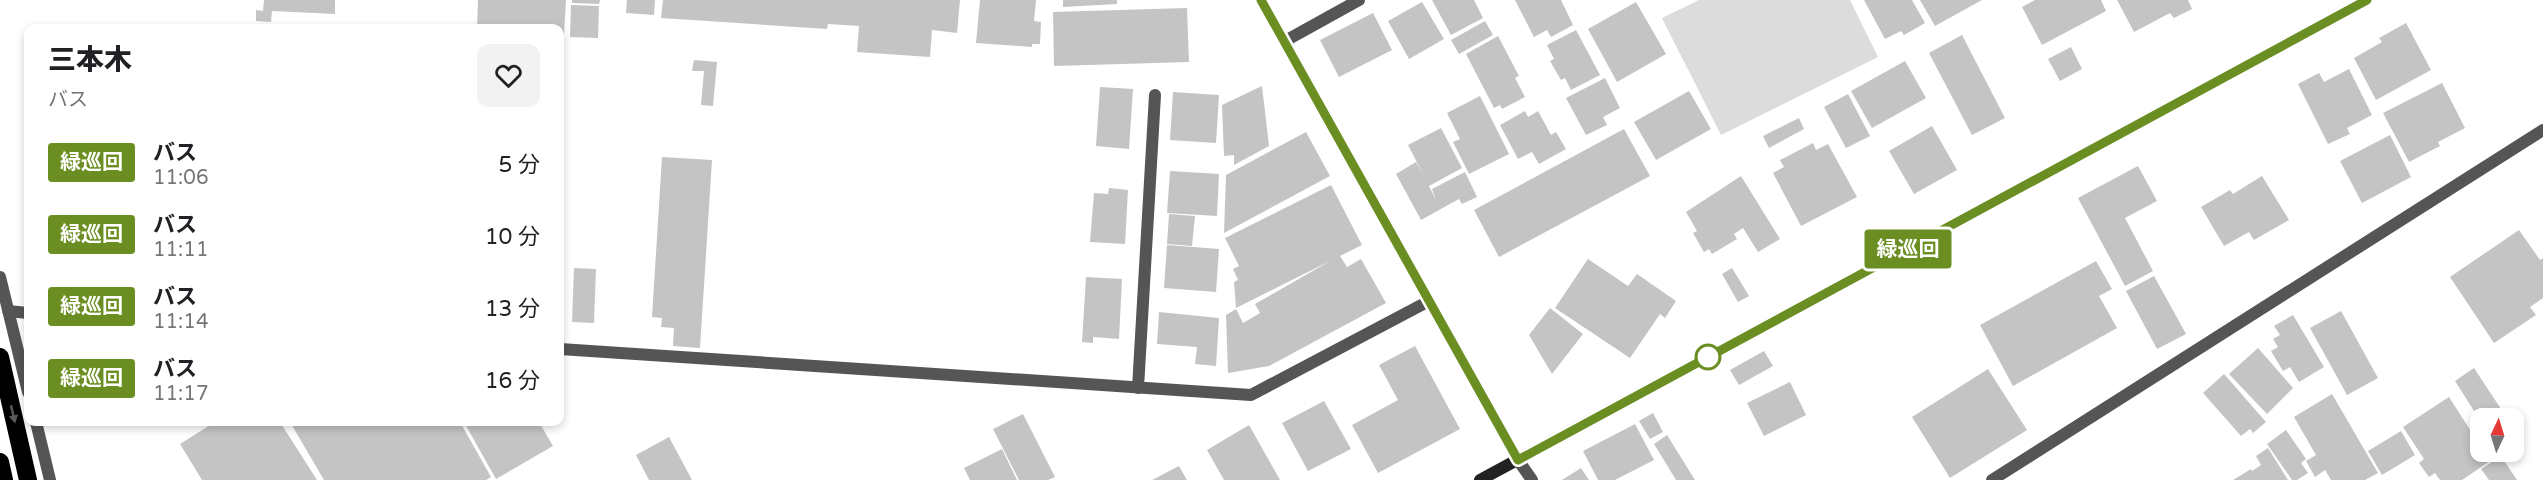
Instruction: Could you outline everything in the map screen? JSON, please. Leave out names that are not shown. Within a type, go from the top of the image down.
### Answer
[{"type":"highway","points":[[0,357],[28,480]]},
{"type":"highway","points":[[0,462],[4,480]]},
{"type":"street","points":[[1261,0],[1518,460],[1532,480]]},
{"type":"street","points":[[1285,42],[1359,0]]},
{"type":"street","points":[[1480,480],[2367,0]]},
{"type":"street","points":[[1138,388],[1155,95]]},
{"type":"street","points":[[1992,480],[2543,130]]},
{"type":"street","points":[[0,277],[24,376]]},
{"type":"street","points":[[564,349],[1251,394],[1429,301]]},
{"type":"street","points":[[8,311],[24,313]]},
{"type":"street","points":[[37,426],[50,480]]},
{"type":"shaded area","points":[[1699,0],[1850,0],[1878,57],[1721,135],[1662,18]]},
{"type":"building","points":[[264,0],[335,0],[335,14],[272,11],[271,22],[256,21],[256,10],[263,11]]},
{"type":"building","points":[[478,0],[566,0],[564,35],[564,24],[477,24]]},
{"type":"building","points":[[572,0],[600,0],[599,4],[572,3]]},
{"type":"building","points":[[627,0],[655,0],[654,15],[626,13]]},
{"type":"building","points":[[663,0],[960,0],[957,33],[932,30],[930,57],[857,52],[859,26],[828,24],[827,29],[661,18]]},
{"type":"building","points":[[980,0],[1036,0],[1034,21],[1041,22],[1040,44],[1032,44],[1032,47],[976,43]]},
{"type":"building","points":[[1063,0],[1117,0],[1117,4],[1063,7]]},
{"type":"building","points":[[1432,0],[1474,0],[1483,18],[1451,35]]},
{"type":"building","points":[[1515,0],[1561,0],[1573,25],[1551,37],[1547,30],[1534,37]]},
{"type":"building","points":[[1864,0],[1912,0],[1925,23],[1904,35],[1901,31],[1885,39]]},
{"type":"building","points":[[1920,0],[1982,0],[1935,26]]},
{"type":"building","points":[[2035,0],[2101,0],[2106,11],[2042,45],[2022,7]]},
{"type":"building","points":[[2117,0],[2188,0],[2192,9],[2174,18],[2170,13],[2134,32]]},
{"type":"building","points":[[1422,2],[1444,39],[1409,59],[1388,21]]},
{"type":"building","points":[[1636,2],[1666,54],[1617,82],[1588,29]]},
{"type":"building","points":[[571,5],[599,6],[598,38],[570,37]]},
{"type":"building","points":[[1187,8],[1189,62],[1054,66],[1053,12]]},
{"type":"building","points":[[1373,13],[1392,50],[1339,77],[1320,40]]},
{"type":"building","points":[[1485,21],[1493,35],[1459,54],[1451,40]]},
{"type":"building","points":[[2406,23],[2431,70],[2376,100],[2354,58],[2382,42],[2379,38]]},
{"type":"building","points":[[1576,30],[1600,75],[1571,90],[1565,78],[1561,80],[1550,61],[1554,59],[1547,45]]},
{"type":"building","points":[[1962,35],[2005,118],[1972,135],[1929,53]]},
{"type":"building","points":[[1498,36],[1519,76],[1515,78],[1525,97],[1502,109],[1500,105],[1494,108],[1466,54]]},
{"type":"building","points":[[2071,47],[2082,69],[2060,81],[2048,59]]},
{"type":"building","points":[[694,60],[717,62],[713,106],[701,105],[704,71],[692,71]]},
{"type":"building","points":[[1905,61],[1926,98],[1872,128],[1851,91]]},
{"type":"building","points":[[2349,69],[2372,115],[2347,128],[2350,134],[2328,144],[2298,84],[2319,73],[2324,82]]},
{"type":"building","points":[[1605,78],[1620,108],[1603,117],[1607,125],[1586,135],[1566,98]]},
{"type":"building","points":[[2442,83],[2465,128],[2438,142],[2440,146],[2409,162],[2383,113]]},
{"type":"building","points":[[1262,86],[1269,146],[1234,165],[1234,155],[1224,156],[1222,105]]},
{"type":"building","points":[[1100,87],[1133,89],[1129,149],[1096,146]]},
{"type":"building","points":[[1689,91],[1711,129],[1656,160],[1634,122]]},
{"type":"building","points":[[1173,92],[1219,95],[1216,143],[1170,140]]},
{"type":"building","points":[[1848,94],[1870,136],[1846,148],[1824,107]]},
{"type":"building","points":[[1480,96],[1509,154],[1469,174],[1453,142],[1460,139],[1447,113]]},
{"type":"building","points":[[1525,111],[1528,117],[1538,111],[1551,135],[1556,132],[1566,149],[1539,164],[1532,152],[1518,159],[1500,125]]},
{"type":"building","points":[[1799,118],[1804,129],[1769,148],[1763,136]]},
{"type":"building","points":[[1932,126],[1957,170],[1914,194],[1889,151]]},
{"type":"building","points":[[1441,128],[1462,168],[1429,186],[1436,200],[1432,189],[1465,172],[1477,197],[1462,204],[1459,199],[1421,220],[1396,174],[1416,162],[1425,178],[1408,145]]},
{"type":"building","points":[[1624,129],[1650,176],[1499,257],[1474,210]]},
{"type":"building","points":[[1306,132],[1330,176],[1224,233],[1226,175]]},
{"type":"building","points":[[2390,135],[2411,177],[2362,203],[2340,161]]},
{"type":"building","points":[[1813,143],[1816,150],[1828,144],[1857,197],[1801,226],[1773,173],[1784,167],[1780,160]]},
{"type":"building","points":[[662,157],[712,160],[700,348],[673,346],[674,328],[661,327],[662,318],[652,317]]},
{"type":"building","points":[[2138,166],[2157,201],[2125,218],[2153,271],[2125,286],[2078,198]]},
{"type":"building","points":[[1170,171],[1219,174],[1217,216],[1167,213]]},
{"type":"building","points":[[1741,176],[1780,239],[1758,252],[1743,228],[1734,234],[1737,239],[1712,254],[1709,249],[1704,252],[1693,233],[1697,231],[1686,212]]},
{"type":"building","points":[[2262,176],[2289,220],[2254,240],[2249,232],[2224,246],[2201,207],[2230,190],[2233,194]]},
{"type":"building","points":[[1331,185],[1362,245],[1340,256],[1347,267],[1361,259],[1386,303],[1269,366],[1228,373],[1226,315],[1236,309],[1243,323],[1260,313],[1255,304],[1330,261],[1236,308],[1234,282],[1238,280],[1233,269],[1239,266],[1225,238]]},
{"type":"building","points":[[1109,188],[1128,190],[1125,244],[1090,242],[1094,193],[1108,194]]},
{"type":"building","points":[[1169,214],[1195,216],[1192,246],[1167,244]]},
{"type":"building","points":[[2519,230],[2540,260],[2543,258],[2543,298],[2530,307],[2536,315],[2494,343],[2450,277]]},
{"type":"building","points":[[1167,245],[1219,249],[1216,292],[1164,288]]},
{"type":"building","points":[[1588,259],[1628,286],[1637,274],[1676,301],[1665,318],[1660,314],[1630,358],[1555,308]]},
{"type":"building","points":[[2096,261],[2112,289],[2099,296],[2117,328],[2013,386],[1980,325]]},
{"type":"building","points":[[574,268],[596,269],[594,323],[572,322]]},
{"type":"building","points":[[1732,268],[1749,296],[1738,302],[1722,274]]},
{"type":"building","points":[[2154,276],[2186,334],[2157,349],[2126,291]]},
{"type":"building","points":[[1086,277],[1122,279],[1119,339],[1093,337],[1093,343],[1082,342]]},
{"type":"building","points":[[1550,308],[1583,334],[1552,374],[1529,335]]},
{"type":"building","points":[[2341,311],[2378,378],[2347,395],[2310,328]]},
{"type":"building","points":[[1159,312],[1219,318],[1216,366],[1195,364],[1197,347],[1157,344]]},
{"type":"building","points":[[2293,315],[2324,367],[2299,382],[2290,367],[2283,371],[2271,351],[2278,347],[2273,339],[2280,335],[2274,326]]},
{"type":"building","points":[[1415,346],[1460,429],[1378,473],[1352,425],[1398,400],[1379,365]]},
{"type":"building","points":[[2258,348],[2293,388],[2267,414],[2229,374]]},
{"type":"building","points":[[1764,351],[1773,366],[1739,385],[1730,370]]},
{"type":"building","points":[[2474,368],[2500,408],[2472,408],[2455,381]]},
{"type":"building","points":[[1988,369],[2027,430],[1950,478],[1912,417]]},
{"type":"building","points":[[2224,374],[2266,422],[2253,433],[2250,429],[2241,436],[2203,393]]},
{"type":"building","points":[[1790,382],[1806,415],[1764,436],[1747,403]]},
{"type":"building","points":[[2332,394],[2378,473],[2365,480],[2331,480],[2325,470],[2315,477],[2306,461],[2316,455],[2294,417]]},
{"type":"building","points":[[2449,397],[2470,430],[2470,462],[2489,462],[2462,480],[2440,480],[2435,473],[2429,477],[2419,463],[2424,459],[2403,427]]},
{"type":"building","points":[[1324,401],[1351,449],[1308,471],[1282,423]]},
{"type":"building","points":[[1653,413],[1663,432],[1650,439],[1639,421]]},
{"type":"building","points":[[1023,414],[1055,477],[1048,480],[1019,480],[993,429]]},
{"type":"building","points":[[1635,424],[1654,460],[1615,480],[1598,480],[1583,451]]},
{"type":"building","points":[[1249,425],[1280,480],[1224,480],[1207,450]]},
{"type":"building","points":[[209,426],[283,426],[317,480],[202,480],[180,444]]},
{"type":"building","points":[[292,426],[462,426],[491,477],[486,480],[324,480]]},
{"type":"building","points":[[466,426],[541,426],[553,446],[496,479]]},
{"type":"building","points":[[2286,430],[2306,459],[2301,463],[2308,473],[2297,480],[2292,480],[2267,444]]},
{"type":"building","points":[[2401,431],[2415,455],[2382,475],[2368,451]]},
{"type":"building","points":[[1667,435],[1695,480],[1676,480],[1654,444]]},
{"type":"building","points":[[669,437],[692,480],[649,480],[636,455]]},
{"type":"building","points":[[2268,448],[2288,480],[2233,480],[2261,465],[2256,456]]},
{"type":"building","points":[[1002,449],[1017,480],[970,480],[964,468]]},
{"type":"building","points":[[2492,462],[2505,462],[2517,480],[2489,480],[2481,469]]},
{"type":"building","points":[[1179,466],[1187,480],[1152,480]]},
{"type":"building","points":[[1581,468],[1589,480],[1562,480]]},
{"type":"bus line","name":"緑巡回","points":[[1261,0],[1518,460],[2367,0]]}]
